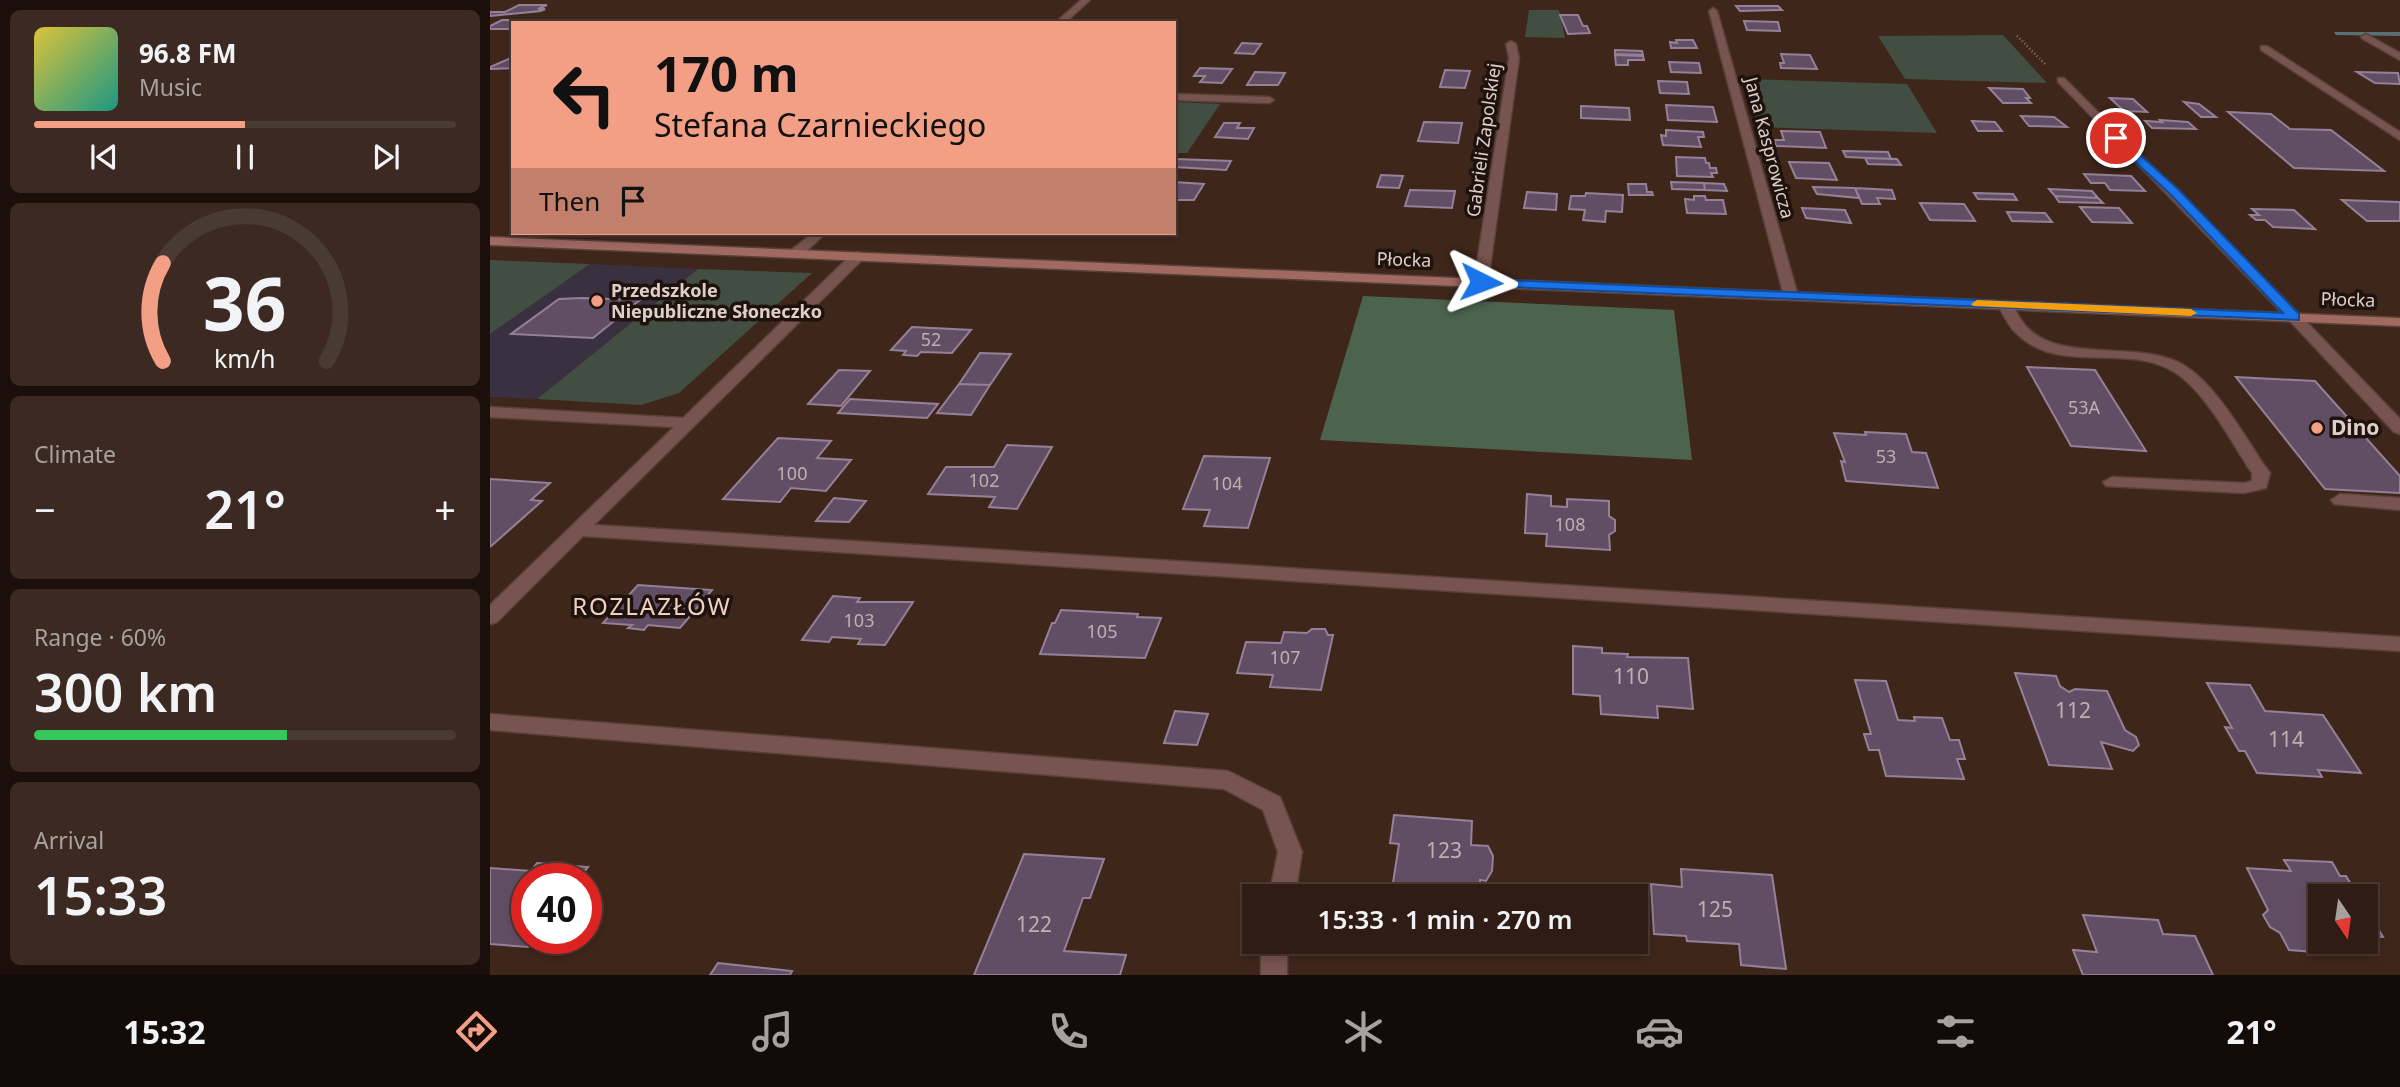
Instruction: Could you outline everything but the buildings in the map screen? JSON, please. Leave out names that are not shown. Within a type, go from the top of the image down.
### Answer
[{"type":"street","points":[[1061,21],[1086,0]]},
{"type":"street","name":"Jana Kasprowicza","points":[[1713,11],[1791,296]]},
{"type":"street","points":[[2366,37],[2400,57]]},
{"type":"street","name":"Gabrieli Zapolskiej","points":[[1481,282],[1514,58],[1511,44]]},
{"type":"street","points":[[2264,48],[2400,137]]},
{"type":"street","points":[[2061,80],[2116,138],[2174,192],[2400,429]]},
{"type":"street","points":[[1176,97],[1269,100]]},
{"type":"street","points":[[795,254],[818,235]]},
{"type":"street","name":"Płocka","points":[[490,241],[2400,321]]},
{"type":"street","points":[[490,617],[858,256]]},
{"type":"street","points":[[2005,305],[2031,341],[2041,346],[2062,351],[2143,356],[2161,359],[2177,367],[2196,383],[2261,474],[2260,484],[2244,488],[2112,482]]},
{"type":"street","points":[[490,412],[686,423]]},
{"type":"street","points":[[2340,500],[2400,504]]},
{"type":"street","points":[[576,530],[2400,644]]},
{"type":"street","points":[[490,722],[1228,780],[1272,804],[1290,852],[1284,884]]},
{"type":"street","points":[[1274,954],[1274,975]]},
{"type":"path","points":[[2017,36],[2061,80]]},
{"type":"shaded area","name":"Przedszkole Niepubliczne Słoneczko","points":[[590,264],[698,269],[537,399],[490,397],[490,334]]},
{"type":"green space","points":[[1529,10],[1559,10],[1565,38],[1525,37]]},
{"type":"green space","points":[[2003,35],[2047,83],[1905,79],[1878,36]]},
{"type":"green space","points":[[1745,79],[1907,84],[1937,133],[1758,127]]},
{"type":"green space","points":[[1176,102],[1220,104],[1187,153],[1176,153]]},
{"type":"green space","points":[[490,260],[590,264],[490,334]]},
{"type":"green space","points":[[698,269],[812,273],[679,393],[641,405],[537,399]]},
{"type":"green space","points":[[1363,296],[1674,310],[1692,460],[1320,440]]},
{"type":"waterway","points":[[2336,33],[2400,34]]},
{"type":"slow traffic","points":[[1977,304],[2191,313]]},
{"type":"place","name":"Przedszkole Niepubliczne Słoneczko","points":[[597,301]]},
{"type":"place","name":"Dino","points":[[2317,428]]},
{"type":"district","name":"ROZLAZŁÓW","points":[[652,607]]},
{"type":"route","points":[[1481,282],[2294,317],[2146,163],[2116,138]]}]
